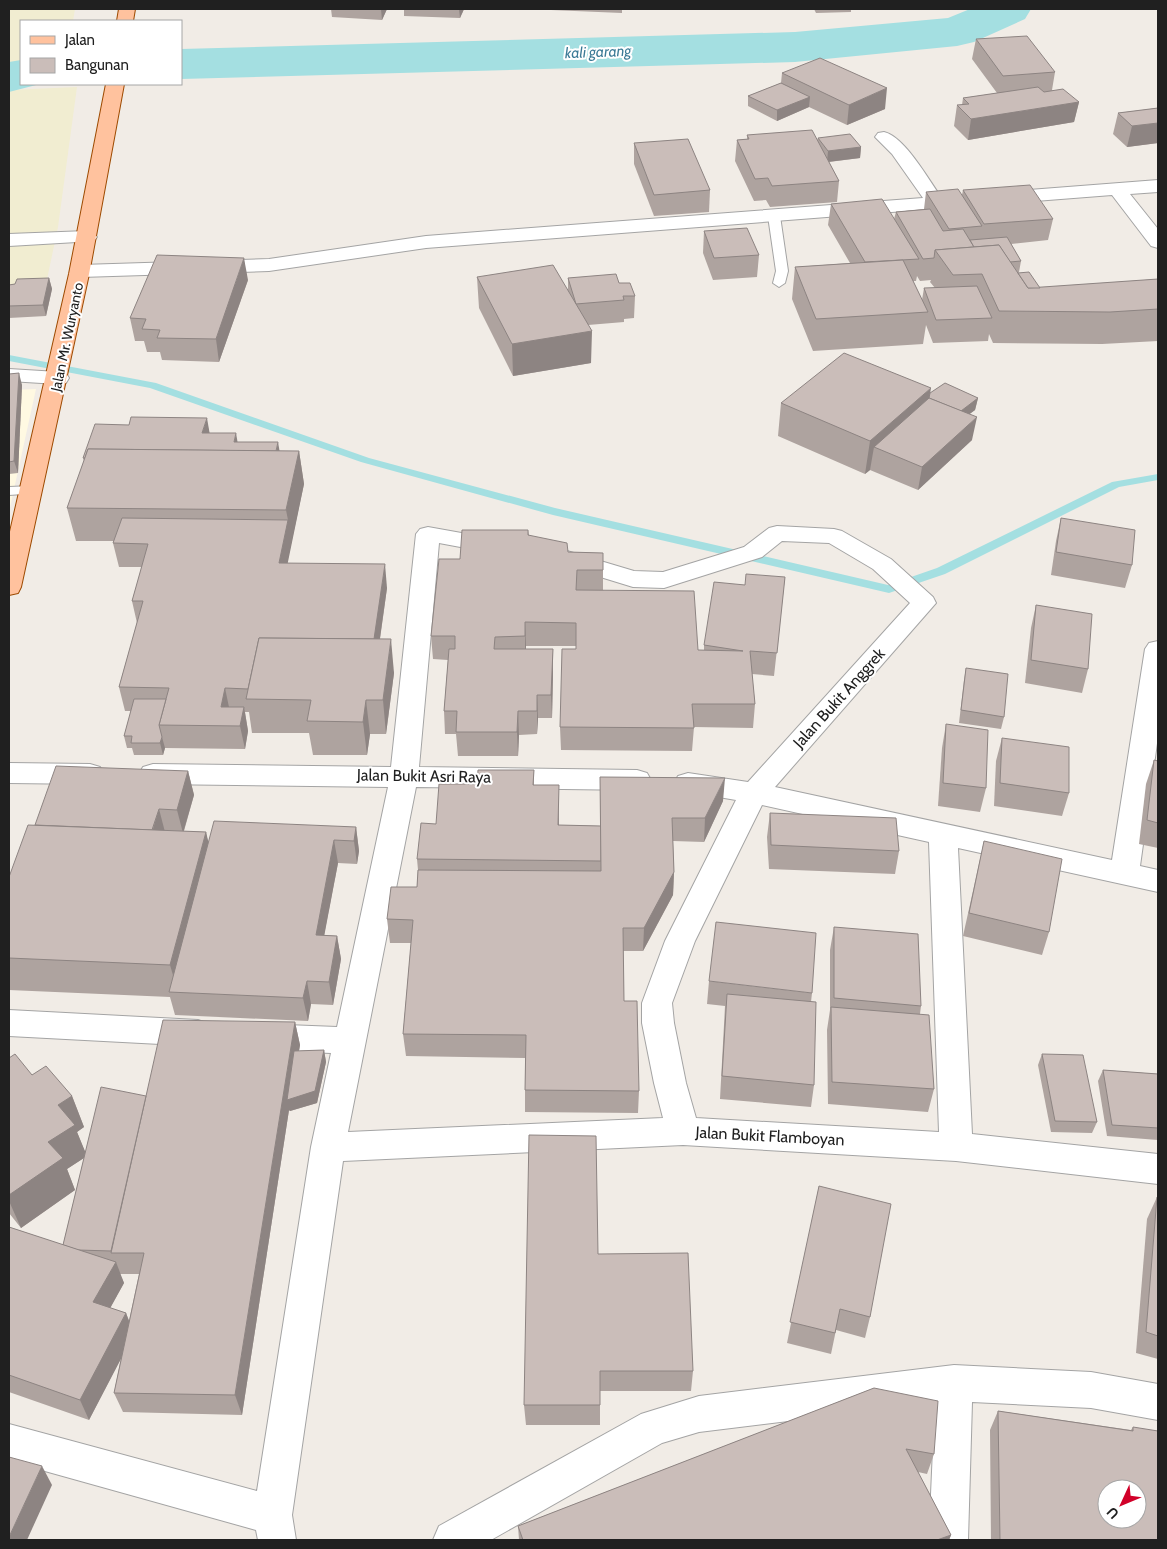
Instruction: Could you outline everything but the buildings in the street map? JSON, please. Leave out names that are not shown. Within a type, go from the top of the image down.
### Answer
[{"type":"main road","name":"Jalan Mr. Wuryanto","points":[[9,585],[81,271],[115,85]]},
{"type":"street","points":[[884,137],[898,150],[936,203]]},
{"type":"street","points":[[81,271],[269,265],[426,242],[1158,186]]},
{"type":"street","points":[[1117,189],[1158,242]]},
{"type":"street","points":[[9,240],[87,237]]},
{"type":"street","points":[[9,375],[58,378]]},
{"type":"street","name":"Jalan Bukit Anggrek","points":[[547,553],[633,579],[664,580],[717,565],[753,552],[776,533],[834,536],[882,564],[924,603],[754,793]]},
{"type":"street","points":[[9,1443],[275,1528],[328,1147],[404,776],[428,534],[519,549]]},
{"type":"street","points":[[1124,873],[1158,649]]},
{"type":"street","name":"Jalan Bukit Asri Raya","points":[[9,773],[666,780],[754,793],[1158,881]]},
{"type":"street","name":"Jalan Bukit Flamboyan","points":[[754,793],[680,941],[657,1003],[658,1023],[683,1131],[956,1147],[1158,1169]]},
{"type":"street","points":[[943,834],[956,1147]]},
{"type":"street","points":[[9,1023],[349,1041]]},
{"type":"street","points":[[328,1147],[683,1131]]},
{"type":"street","points":[[949,1540],[954,1383]]},
{"type":"street","points":[[453,1540],[654,1428],[699,1414],[954,1383],[1091,1390],[1158,1402]]},
{"type":"lane","points":[[774,216],[782,271],[779,283]]},
{"type":"lane","points":[[9,492],[32,490]]},
{"type":"shaded area","points":[[9,9],[75,9],[73,20],[20,20],[20,66],[9,70]]},
{"type":"shaded area","points":[[77,87],[58,227],[46,284],[9,288],[9,90]]},
{"type":"shaded area","points":[[36,389],[9,512],[9,390]]},
{"type":"waterway","name":"kali garang","points":[[182,64],[795,47],[957,32],[1008,9]]},
{"type":"waterway","name":"kali garang","points":[[9,77],[20,75]]},
{"type":"waterway","points":[[9,358],[152,385],[365,460],[553,511],[889,589],[941,571],[1116,484],[1158,477]]}]
